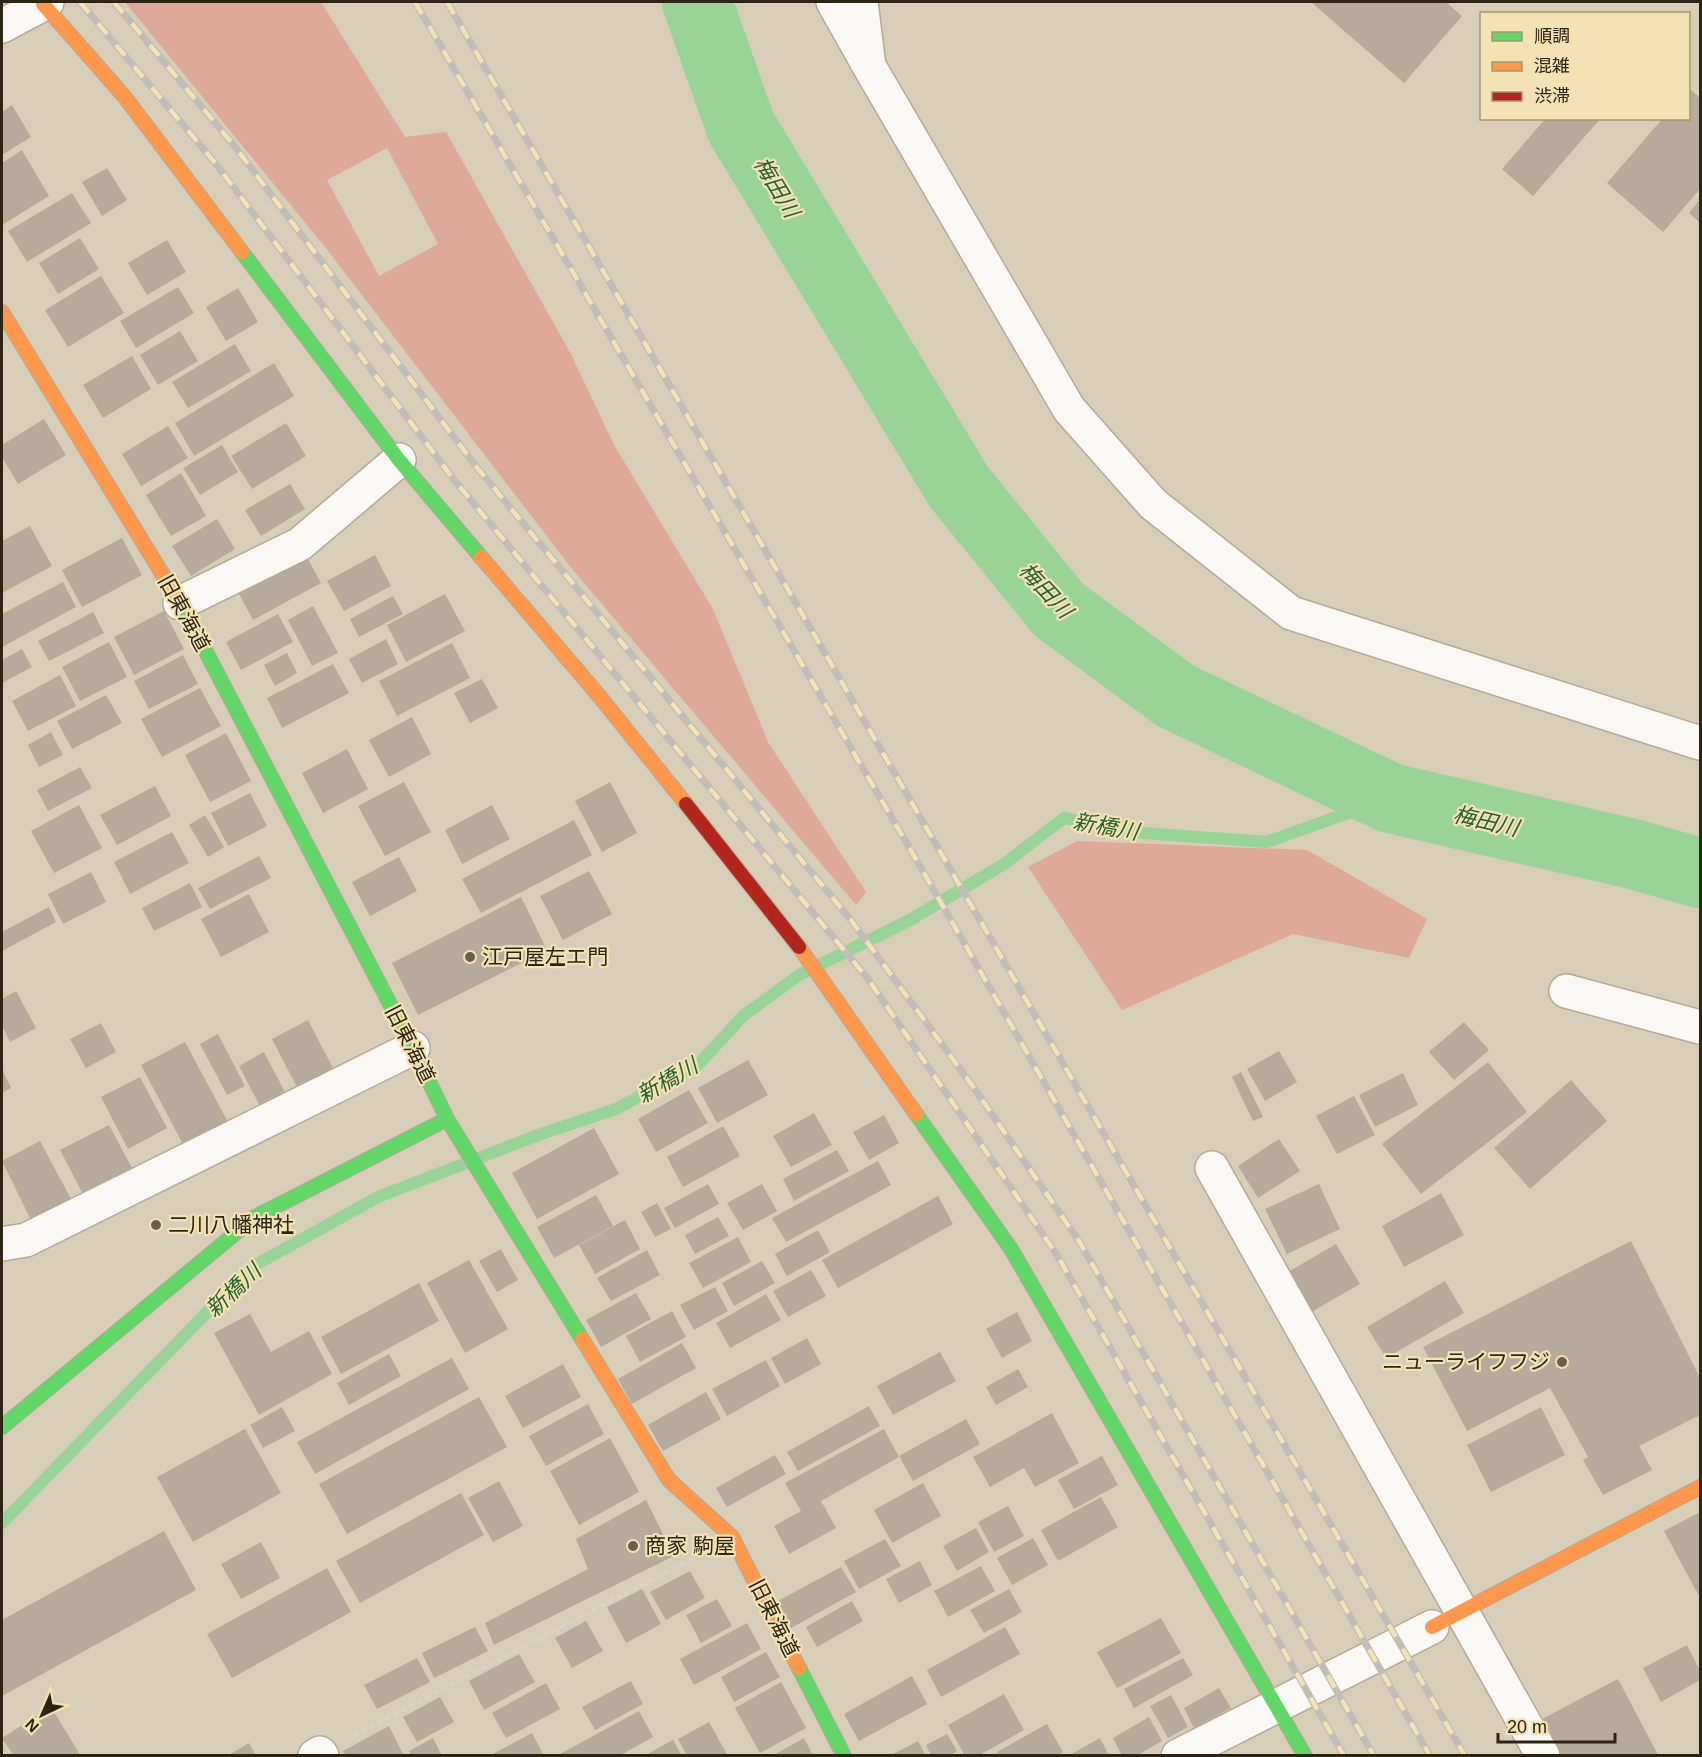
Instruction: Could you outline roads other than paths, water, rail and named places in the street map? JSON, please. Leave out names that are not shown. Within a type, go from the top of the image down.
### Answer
[{"type":"street","points":[[833,2],[1069,410],[1153,504],[1291,613],[1701,743]]},
{"type":"street","points":[[861,2],[869,66]]},
{"type":"street","points":[[2,26],[45,3],[124,96],[399,460],[600,697],[801,949],[1011,1249],[1305,1755]]},
{"type":"street","name":"旧東海道","points":[[2,312],[180,603],[413,1048],[447,1119],[669,1480],[732,1537],[844,1755]]},
{"type":"street","points":[[180,603],[300,544],[399,460]]},
{"type":"street","points":[[1566,991],[1701,1027]]},
{"type":"street","points":[[2,1244],[26,1240],[413,1048]]},
{"type":"street","points":[[2,1427],[255,1217],[447,1119]]},
{"type":"street","points":[[1212,1168],[1543,1755]]},
{"type":"street","points":[[1178,1755],[1432,1627],[1701,1487]]},
{"type":"waterway","name":"梅田川","points":[[697,2],[741,127],[959,487],[1059,610],[1176,696],[1390,798],[1633,854],[1700,873]]},
{"type":"waterway","name":"新橋川","points":[[2,1523],[250,1268],[378,1197],[541,1134],[616,1109],[697,1066],[743,1016],[799,975],[910,920],[1004,864],[1064,818],[1143,833],[1267,842],[1390,798]]},
{"type":"railway","points":[[80,2],[216,164],[455,481],[868,979],[1057,1255],[1344,1756]]},
{"type":"railway","points":[[114,2],[236,148],[475,465],[851,920],[974,1088],[1079,1241],[1374,1756]]},
{"type":"railway","points":[[415,2],[920,866],[1430,1756]]},
{"type":"railway","points":[[447,2],[1465,1756]]},
{"type":"place","name":"江戸屋左エ門","points":[[470,957]]},
{"type":"place","name":"二川八幡神社","points":[[156,1225]]},
{"type":"place","name":"ニューライフフジ","points":[[1562,1362]]},
{"type":"place","name":"商家 駒屋","points":[[633,1546]]}]
